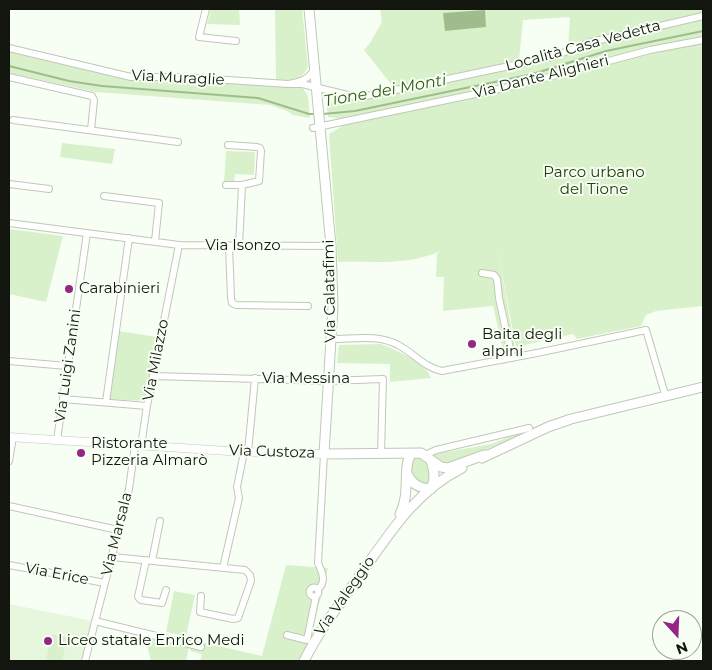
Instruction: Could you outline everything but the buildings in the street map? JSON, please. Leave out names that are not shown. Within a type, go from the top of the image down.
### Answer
[{"type":"main road","name":"Via Calatafimi","points":[[309,9],[318,105],[317,128],[331,246],[332,339],[324,454]]},
{"type":"main road","name":"Via Custoza","points":[[389,533],[411,506],[431,488],[456,471],[548,427],[571,419],[703,387]]},
{"type":"main road","name":"Via Custoza","points":[[324,454],[421,453],[441,467],[448,468],[488,455]]},
{"type":"main road","points":[[384,454],[397,457],[413,484],[420,488],[431,488],[434,482],[428,458]]},
{"type":"main road","points":[[389,533],[404,507],[408,458],[411,454]]},
{"type":"main road","name":"Via Valeggio","points":[[304,661],[324,626],[389,533]]},
{"type":"street","points":[[206,9],[199,37],[236,42]]},
{"type":"street","name":"Località Casa Vedetta","points":[[288,84],[302,84],[356,97],[372,95],[552,58],[591,42],[703,16]]},
{"type":"street","name":"Via Dante Alighieri","points":[[317,128],[523,84],[650,50],[703,40]]},
{"type":"street","name":"Via Muraglie","points":[[9,48],[131,77],[184,77],[288,84],[304,80],[310,76],[314,69]]},
{"type":"street","points":[[9,77],[92,96],[94,100],[90,130]]},
{"type":"street","points":[[12,120],[178,142]]},
{"type":"street","points":[[226,185],[242,185],[256,182],[260,178],[260,148],[228,145]]},
{"type":"street","points":[[9,184],[49,189]]},
{"type":"street","points":[[239,246],[242,185]]},
{"type":"street","points":[[104,196],[159,203],[156,241]]},
{"type":"street","name":"Via Isonzo","points":[[9,223],[179,245],[331,246]]},
{"type":"street","name":"Via Luigi Zanini","points":[[58,440],[87,233]]},
{"type":"street","points":[[106,402],[129,238]]},
{"type":"street","name":"Via Milazzo","points":[[138,446],[179,245]]},
{"type":"street","points":[[229,246],[232,303],[236,305],[308,306]]},
{"type":"street","points":[[482,273],[494,274],[497,279],[499,298],[512,358]]},
{"type":"street","points":[[332,339],[382,339],[397,344],[429,367],[442,370],[512,358],[646,330],[664,391]]},
{"type":"street","points":[[9,361],[67,366]]},
{"type":"street","name":"Via Messina","points":[[153,376],[328,380],[383,379],[384,454]]},
{"type":"street","points":[[224,568],[239,498],[237,487],[246,452],[255,378]]},
{"type":"street","points":[[63,399],[147,406]]},
{"type":"street","name":"Via Custoza","points":[[428,458],[436,450],[529,428]]},
{"type":"street","points":[[9,460],[11,437]]},
{"type":"street","name":"Via Custoza","points":[[11,437],[246,452],[324,454]]},
{"type":"street","name":"Via Marsala","points":[[85,661],[138,446]]},
{"type":"street","points":[[287,635],[307,640],[317,593],[322,586],[323,575],[318,563],[324,454]]},
{"type":"street","points":[[9,506],[118,530]]},
{"type":"street","points":[[160,521],[138,594],[140,599],[162,603],[166,590]]},
{"type":"street","points":[[112,557],[245,570],[250,575],[251,581],[238,618],[232,619],[200,612],[201,596]]},
{"type":"street","name":"Via Erice","points":[[9,565],[105,584]]},
{"type":"street","points":[[95,621],[200,647]]},
{"type":"shaded area","points":[[485,10],[486,27],[445,31],[443,13]]},
{"type":"shaded area","name":"Liceo statale Enrico Medi","points":[[9,604],[93,621],[82,661],[9,661]]},
{"type":"green space","points":[[211,9],[239,9],[240,25],[207,24]]},
{"type":"green space","points":[[275,9],[302,9],[308,66],[303,75],[295,79],[276,81]]},
{"type":"green space","points":[[380,9],[703,9],[703,13],[605,35],[568,46],[570,17],[523,20],[519,60],[394,88],[364,50],[382,22]]},
{"type":"green space","points":[[703,19],[703,37],[654,46],[545,75],[342,119],[328,117],[326,102],[370,99],[555,59],[595,44]]},
{"type":"green space","name":"Parco urbano del Tione","points":[[703,43],[703,306],[656,311],[646,315],[641,326],[577,339],[573,334],[516,347],[497,247],[515,348],[503,350],[493,306],[443,311],[444,277],[436,277],[437,254],[440,251],[428,256],[403,261],[338,262],[329,134],[344,125],[552,79],[611,62]]},
{"type":"green space","points":[[9,52],[119,78],[303,88],[308,96],[310,118],[293,115],[270,105],[96,92],[9,73]]},
{"type":"green space","points":[[62,143],[115,149],[112,164],[60,157]]},
{"type":"green space","points":[[226,151],[255,152],[254,175],[235,174],[234,182],[224,182]]},
{"type":"green space","points":[[9,229],[63,236],[46,302],[9,294]]},
{"type":"green space","points":[[119,331],[157,337],[144,401],[110,399]]},
{"type":"green space","points":[[381,344],[417,362],[424,367],[431,378],[390,382],[390,364],[337,363],[339,345]]},
{"type":"green space","points":[[557,418],[557,420],[451,464],[440,463],[433,456],[435,454],[491,444]]},
{"type":"green space","points":[[416,457],[423,459],[429,468],[430,478],[428,485],[418,483],[412,473],[412,463]]},
{"type":"green space","points":[[286,565],[328,568],[309,644],[298,661],[200,661],[202,654],[190,651],[193,640],[262,656]]},
{"type":"green space","points":[[174,591],[195,595],[186,636],[166,632]]},
{"type":"green space","points":[[51,634],[67,638],[62,661],[46,661]]},
{"type":"green space","points":[[145,638],[189,647],[186,661],[151,661]]},
{"type":"waterway","name":"Tione dei Monti","points":[[323,114],[355,111],[533,74],[606,51],[703,31]]},
{"type":"waterway","name":"Tione dei Monti","points":[[9,66],[69,81],[102,86],[258,98],[309,114],[315,114]]},
{"type":"place","name":"Carabinieri","points":[[69,289]]},
{"type":"place","name":"Baita degli alpini","points":[[472,344]]},
{"type":"place","name":"Ristorante Pizzeria Almarò","points":[[81,453]]},
{"type":"place","name":"Liceo statale Enrico Medi","points":[[48,641]]}]
